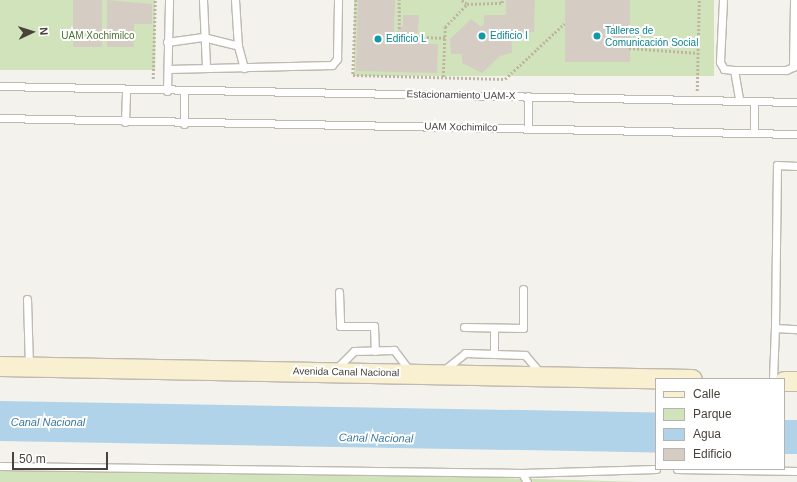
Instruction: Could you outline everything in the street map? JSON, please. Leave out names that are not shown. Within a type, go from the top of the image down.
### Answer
[{"type":"main road","name":"Avenida Canal Nacional","points":[[0,366],[655,378]]},
{"type":"main road","points":[[785,381],[797,381]]},
{"type":"lane","points":[[167,91],[168,0]]},
{"type":"lane","points":[[203,0],[203,37],[206,67]]},
{"type":"lane","points":[[235,0],[238,46],[244,68]]},
{"type":"lane","points":[[168,69],[332,65],[337,60],[338,0]]},
{"type":"lane","points":[[723,0],[720,62],[724,69],[734,70],[786,70],[793,67],[794,0]]},
{"type":"lane","points":[[167,42],[203,37],[238,46]]},
{"type":"lane","points":[[734,70],[738,99]]},
{"type":"lane","points":[[0,86],[152,90]]},
{"type":"lane","points":[[125,122],[126,89]]},
{"type":"lane","name":"Estacionamiento UAM-X","points":[[152,90],[697,98],[797,102]]},
{"type":"lane","points":[[184,91],[184,124]]},
{"type":"lane","points":[[528,96],[528,128]]},
{"type":"lane","points":[[754,101],[754,132]]},
{"type":"lane","name":"UAM Xochimilco","points":[[0,118],[184,124],[528,128],[797,134]]},
{"type":"lane","points":[[773,378],[778,165],[797,166]]},
{"type":"lane","points":[[464,328],[523,328],[523,289]]},
{"type":"lane","points":[[340,292],[340,326],[374,326],[375,351]]},
{"type":"lane","points":[[27,300],[29,366]]},
{"type":"lane","points":[[494,328],[494,354]]},
{"type":"lane","points":[[775,328],[797,329]]},
{"type":"lane","points":[[333,372],[354,351],[394,350],[412,373]]},
{"type":"lane","points":[[439,374],[464,353],[525,355],[542,376]]},
{"type":"lane","points":[[0,466],[522,473],[655,469]]},
{"type":"lane","points":[[737,470],[797,471]]},
{"type":"lane","points":[[522,473],[527,482]]},
{"type":"path","points":[[152,90],[155,0]]},
{"type":"path","points":[[356,0],[353,75],[505,79],[564,24]]},
{"type":"path","points":[[399,29],[400,0]]},
{"type":"path","points":[[462,0],[467,4],[502,3],[502,0]]},
{"type":"path","points":[[697,98],[699,0]]},
{"type":"path","points":[[443,77],[445,27],[467,4]]},
{"type":"path","points":[[403,36],[445,38]]},
{"type":"path","points":[[629,48],[698,53]]},
{"type":"green space","name":"UAM Xochimilco","points":[[0,0],[155,0],[155,70],[0,70]]},
{"type":"green space","points":[[354,0],[714,0],[714,76],[354,76]]},
{"type":"green space","points":[[0,464],[575,480],[640,482],[0,482]]},
{"type":"water","name":"Canal Nacional","points":[[0,401],[655,412],[655,452],[0,441]]},
{"type":"water","points":[[785,420],[797,420],[797,454],[785,454]]},
{"type":"building","points":[[73,0],[102,0],[102,47],[73,47]]},
{"type":"building","points":[[107,0],[152,4],[152,24],[134,24],[134,47],[107,47]]},
{"type":"building","name":"Edificio L","points":[[358,0],[395,0],[394,33],[403,26],[403,15],[419,15],[418,33],[407,33],[396,42],[438,44],[437,73],[356,71]]},
{"type":"building","name":"Edificio I","points":[[506,0],[535,0],[534,32],[511,33],[512,53],[500,56],[482,73],[462,63],[462,54],[451,54],[450,39],[471,19],[480,26],[484,25],[484,15],[506,15]]},
{"type":"building","name":"Talleres de Comunicación Social","points":[[565,0],[630,0],[630,62],[565,62]]},
{"type":"place","name":"Edificio I","points":[[482,36]]},
{"type":"place","name":"Talleres de Comunicación Social","points":[[597,36]]},
{"type":"place","name":"Edificio L","points":[[378,39]]}]
